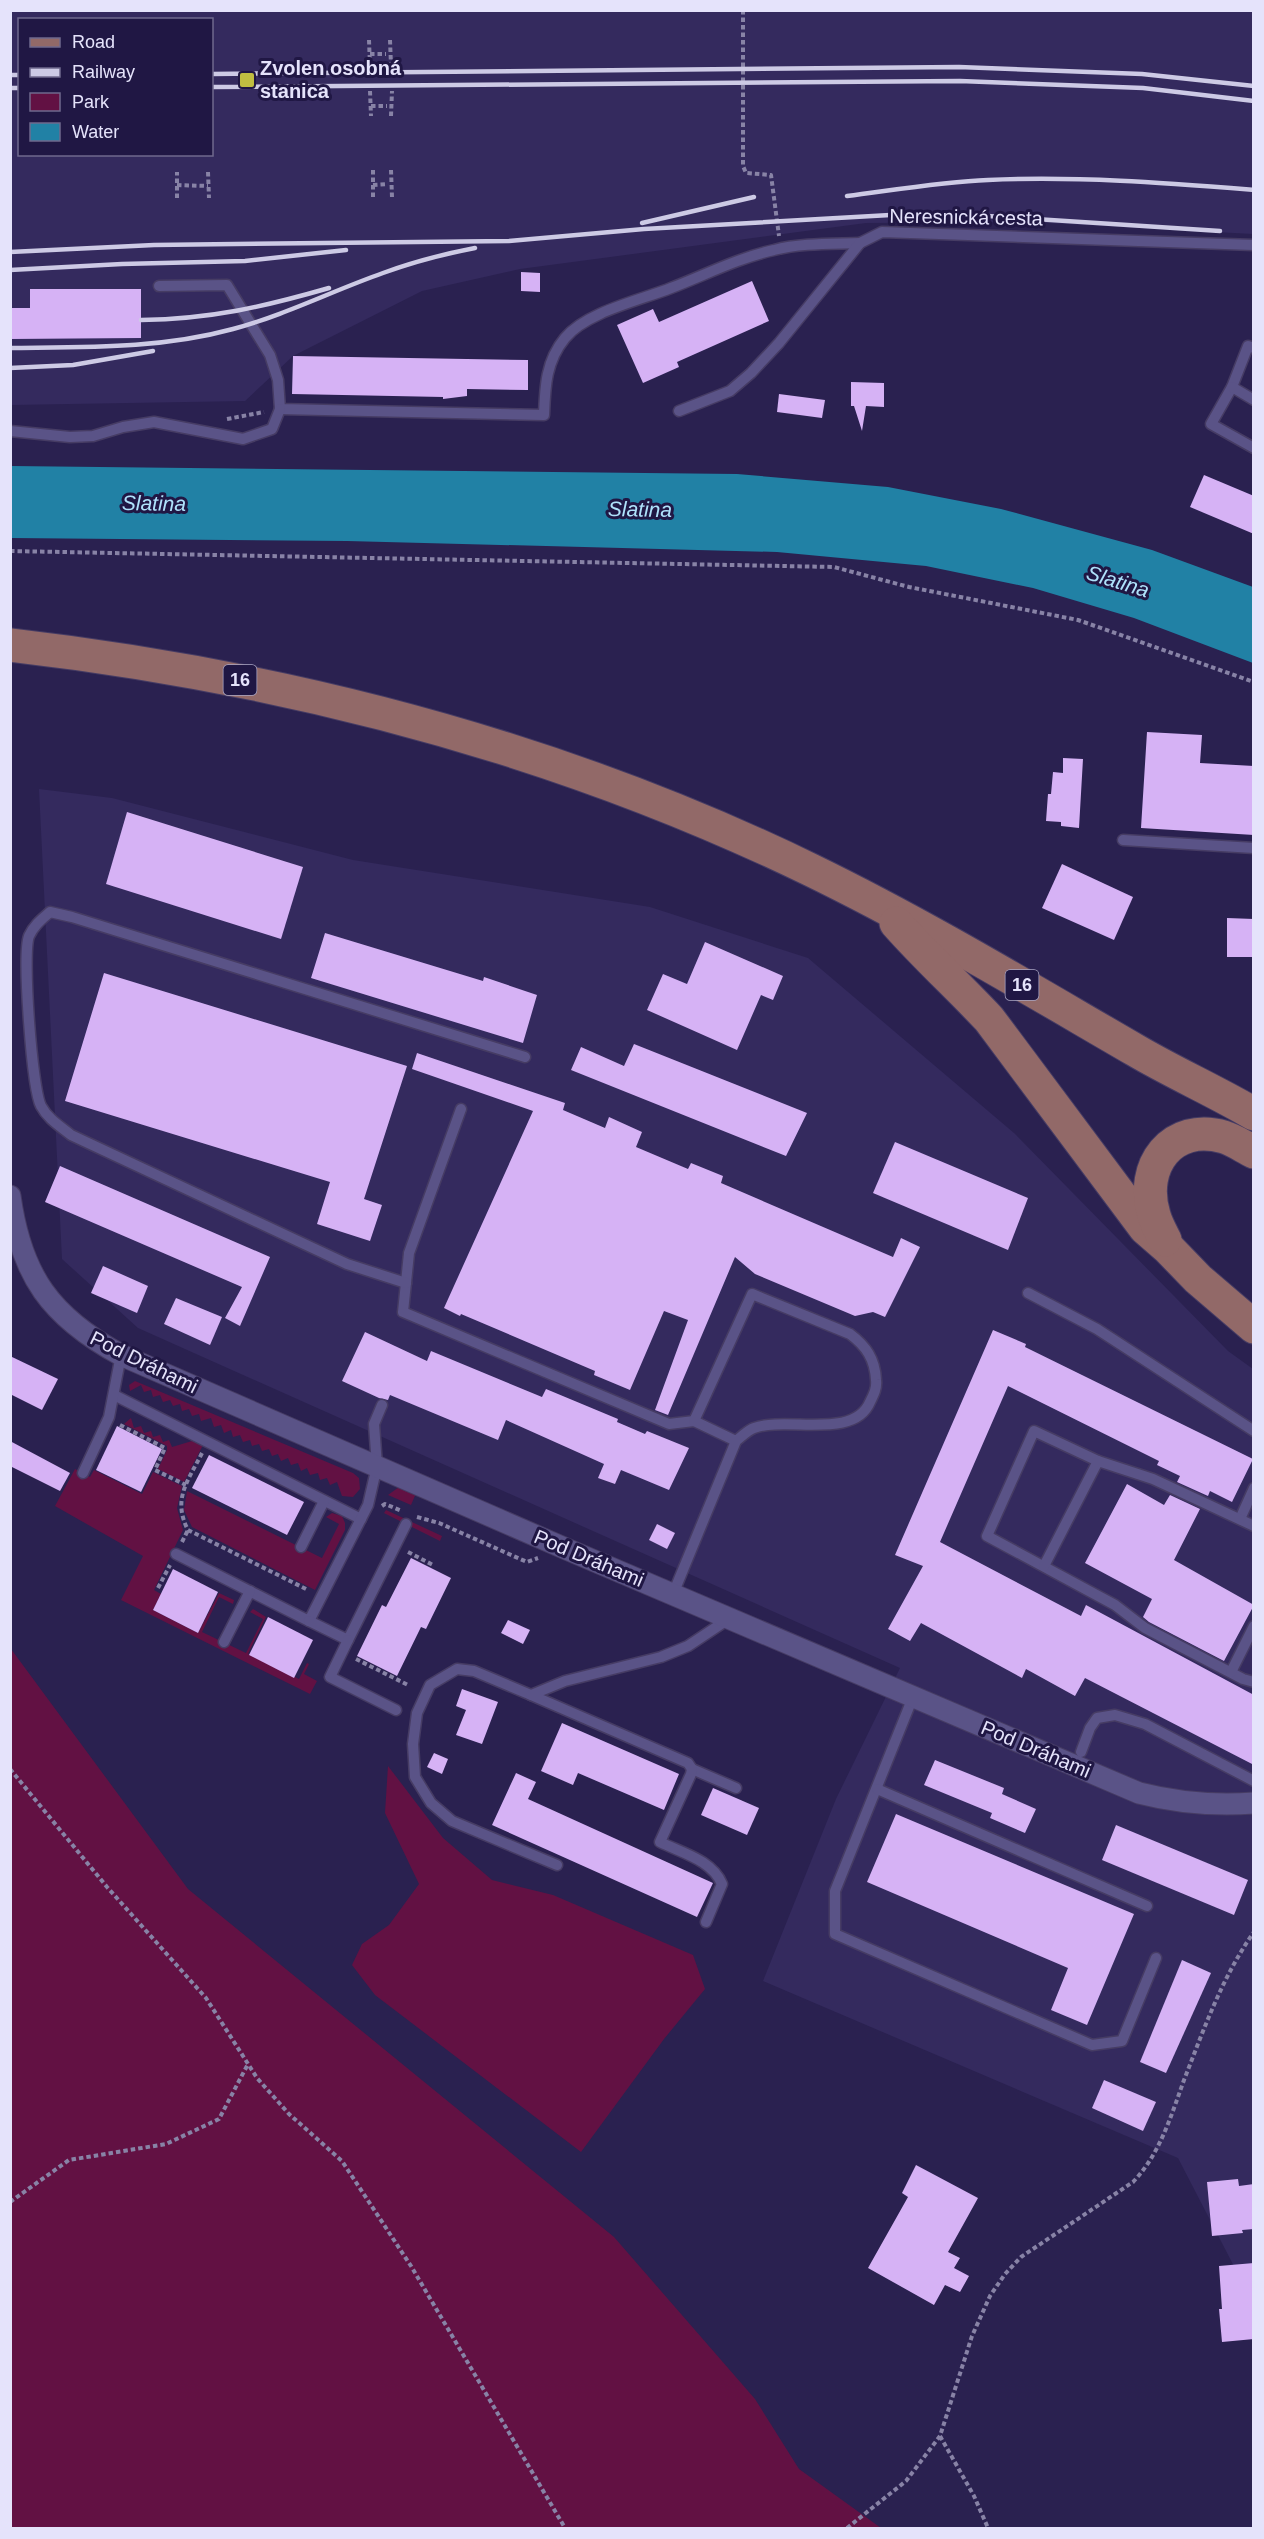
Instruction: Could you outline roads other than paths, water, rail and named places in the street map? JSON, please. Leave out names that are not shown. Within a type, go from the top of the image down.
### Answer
[{"type":"main road","name":"16","points":[[10,645],[111,657],[237,679],[322,698],[465,736],[554,765],[736,835],[811,869],[879,904],[1165,1068],[1254,1114]]},
{"type":"main road","points":[[879,904],[930,962],[962,990],[989,1019],[1026,1065],[1120,1197],[1145,1228],[1198,1279],[1254,1327]]},
{"type":"main road","name":"16","points":[[1165,1068],[1254,1140]]},
{"type":"main road","points":[[1168,1248],[1154,1214],[1151,1195],[1153,1170],[1168,1146],[1186,1137],[1208,1135],[1224,1137],[1254,1152]]},
{"type":"street","name":"Pod Dráhami","points":[[10,1196],[25,1258],[50,1301],[80,1331],[121,1355],[564,1548],[1139,1792],[1174,1802],[1204,1805],[1254,1803]]},
{"type":"lane","name":"Neresnická cesta","points":[[679,411],[730,391],[752,373],[860,243],[882,232],[1254,245]]},
{"type":"lane","points":[[280,409],[544,415],[548,366],[566,335],[582,324],[611,310],[754,255],[782,249],[860,243]]},
{"type":"lane","points":[[10,431],[70,437],[93,436],[123,427],[154,422],[243,439],[272,429],[280,409],[278,380],[270,354],[227,285],[159,286]]},
{"type":"lane","points":[[1254,348],[1248,346],[1232,387],[1211,424],[1254,448]]},
{"type":"lane","points":[[1232,387],[1254,400]]},
{"type":"lane","points":[[1123,840],[1254,848]]},
{"type":"lane","points":[[406,1283],[347,1264],[71,1135],[50,1119],[40,1104],[34,1073],[26,956],[29,937],[37,922],[50,912],[72,917],[525,1057]]},
{"type":"lane","points":[[461,1109],[409,1253],[403,1312],[669,1424],[694,1422],[736,1441]]},
{"type":"lane","points":[[1028,1293],[1097,1329],[1254,1431]]},
{"type":"lane","points":[[672,1594],[736,1441],[754,1428],[838,1423],[856,1419],[867,1408],[877,1387],[876,1366],[864,1345],[850,1334],[752,1294],[694,1422]]},
{"type":"lane","points":[[83,1473],[108,1419],[121,1355]]},
{"type":"lane","points":[[114,1395],[361,1519]]},
{"type":"lane","points":[[309,1621],[369,1504],[377,1466],[374,1424],[382,1405]]},
{"type":"lane","points":[[1254,1526],[1153,1479],[1098,1461],[1034,1431],[987,1536],[1115,1605],[1145,1628],[1254,1682]]},
{"type":"lane","points":[[1044,1566],[1098,1461]]},
{"type":"lane","points":[[1240,1519],[1254,1488]]},
{"type":"lane","points":[[301,1547],[324,1501]]},
{"type":"lane","points":[[396,1710],[330,1677],[406,1524]]},
{"type":"lane","points":[[176,1554],[348,1640]]},
{"type":"lane","points":[[224,1642],[250,1591]]},
{"type":"lane","points":[[531,1695],[566,1681],[661,1657],[688,1646],[730,1618]]},
{"type":"lane","points":[[1231,1672],[1254,1626]]},
{"type":"lane","points":[[557,1865],[452,1821],[431,1803],[416,1777],[413,1744],[417,1713],[430,1685],[437,1680],[457,1669],[474,1671],[680,1759],[688,1763],[692,1769],[736,1788]]},
{"type":"lane","points":[[913,1697],[835,1891],[835,1934],[1092,2045],[1122,2041],[1156,1958]]},
{"type":"lane","points":[[1081,1752],[1097,1718],[1115,1715],[1145,1724],[1254,1781]]},
{"type":"lane","points":[[692,1769],[660,1842],[710,1866],[719,1876],[722,1884],[706,1922]]},
{"type":"lane","points":[[877,1789],[1147,1906]]},
{"type":"water","name":"Slatina","points":[[11,466],[737,474],[888,487],[1001,509],[1152,550],[1253,587],[1253,663],[1134,618],[1033,588],[926,566],[777,552],[347,541],[11,538]]},
{"type":"railway","points":[[213,74],[959,67],[1142,74],[1254,86]]},
{"type":"railway","points":[[10,75],[18,75]]},
{"type":"railway","points":[[213,87],[960,81],[1143,88],[1254,101]]},
{"type":"railway","points":[[10,88],[18,88]]},
{"type":"railway","points":[[847,196],[953,182],[1021,179],[1121,181],[1254,190]]},
{"type":"railway","points":[[642,223],[754,197]]},
{"type":"railway","points":[[10,252],[154,245],[509,241],[644,229],[908,214],[957,214],[1220,231]]},
{"type":"railway","points":[[10,348],[122,346],[206,336],[271,317],[406,265],[475,248]]},
{"type":"railway","points":[[10,270],[245,261],[346,250]]},
{"type":"railway","points":[[141,320],[236,311],[329,288]]},
{"type":"railway","points":[[10,368],[73,365],[153,351]]},
{"type":"place","name":"Zvolen osobná stanica","points":[[247,80]]}]
